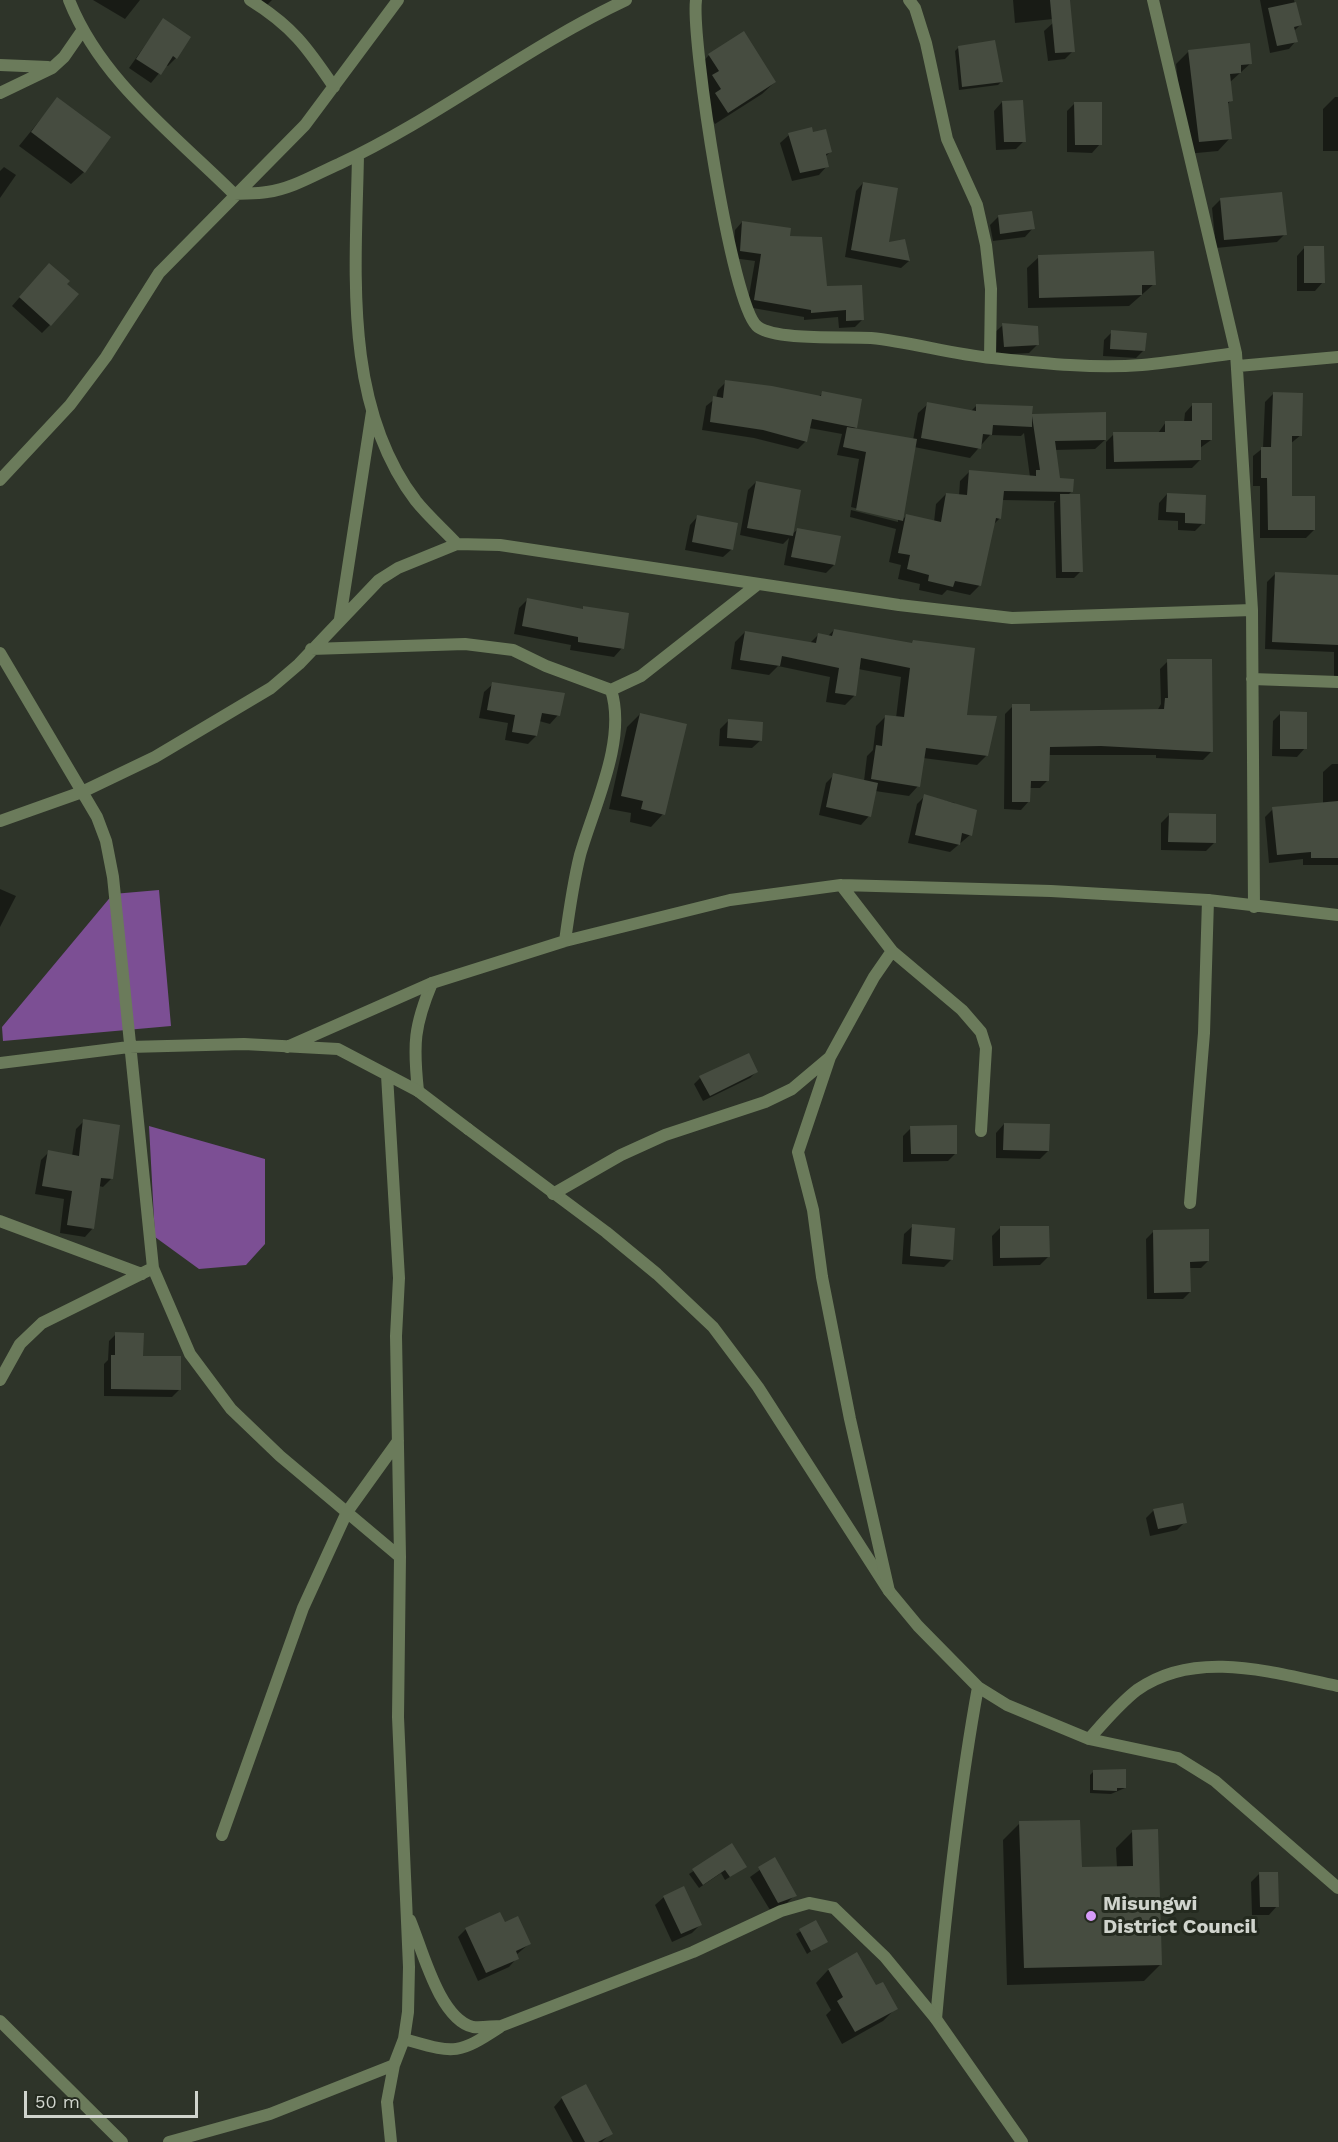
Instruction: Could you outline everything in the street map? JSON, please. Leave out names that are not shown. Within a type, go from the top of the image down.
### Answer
[{"type":"street","points":[[69,0],[82,31],[108,70],[234,194],[268,192],[295,184],[358,155],[473,89],[585,19],[626,0]]},
{"type":"street","points":[[250,0],[278,17],[302,40],[334,87]]},
{"type":"street","points":[[0,480],[70,405],[106,357],[159,273],[234,194],[305,125],[398,0]]},
{"type":"street","points":[[696,0],[694,28],[706,121],[734,264],[752,321],[758,327],[780,334],[872,339],[990,358],[1066,364],[1140,365],[1236,352]]},
{"type":"street","points":[[909,0],[915,8],[927,43],[947,139],[977,205],[986,245],[991,289],[990,358]]},
{"type":"street","points":[[1153,0],[1238,366],[1252,610],[1254,907]]},
{"type":"street","points":[[0,93],[52,68],[64,57],[82,31]]},
{"type":"street","points":[[0,65],[52,68]]},
{"type":"street","points":[[358,155],[356,275],[360,355],[373,411],[391,459],[416,501],[457,544]]},
{"type":"street","points":[[1238,366],[1338,357]]},
{"type":"street","points":[[340,619],[373,411]]},
{"type":"street","points":[[0,821],[82,792],[155,757],[271,688],[299,664],[379,580],[423,556],[457,544],[500,545],[758,584],[1012,618],[1252,610]]},
{"type":"street","points":[[311,649],[465,644],[513,650],[546,666],[611,690],[641,676],[758,584]]},
{"type":"street","points":[[0,653],[97,817],[106,841],[112,877],[129,1047],[148,1271],[190,1354],[231,1409],[280,1456],[400,1557]]},
{"type":"street","points":[[1252,679],[1338,682]]},
{"type":"street","points":[[565,941],[570,900],[580,856],[616,735],[615,701],[611,690]]},
{"type":"street","points":[[287,1047],[354,1019],[432,982],[565,941],[730,900],[841,885],[1051,891],[1208,900],[1338,915]]},
{"type":"street","points":[[841,885],[892,951],[962,1010],[981,1032],[986,1048],[981,1131]]},
{"type":"street","points":[[1190,1203],[1204,1033],[1208,900]]},
{"type":"street","points":[[889,1591],[822,1277],[813,1210],[798,1152],[830,1057],[858,1005],[892,951]]},
{"type":"street","points":[[418,1091],[415,1038],[418,1018],[432,982]]},
{"type":"street","points":[[0,1063],[129,1047],[243,1044],[338,1049],[418,1091],[657,1274],[713,1327],[758,1387],[889,1591],[918,1626],[978,1687],[1007,1705],[1089,1739],[1178,1758],[1215,1781],[1338,1888]]},
{"type":"street","points":[[553,1194],[596,1167],[646,1144],[783,1093],[830,1057]]},
{"type":"street","points":[[387,1075],[399,1278],[396,1336],[400,1557],[398,1717],[409,1967],[408,2012],[404,2039],[394,2065],[387,2102],[391,2142]]},
{"type":"street","points":[[0,1221],[148,1271]]},
{"type":"street","points":[[0,1380],[20,1344],[42,1323],[148,1271]]},
{"type":"street","points":[[222,1835],[303,1608],[347,1512],[398,1441]]},
{"type":"street","points":[[1089,1739],[1138,1690],[1159,1677],[1189,1667],[1229,1667],[1338,1686]]},
{"type":"street","points":[[936,2019],[951,1860],[978,1687]]},
{"type":"street","points":[[404,2039],[441,2049],[459,2050],[501,2026],[693,1952],[781,1911],[809,1903],[834,1908],[885,1957],[936,2019],[1022,2142]]},
{"type":"street","points":[[406,1910],[442,2000],[454,2016],[472,2027],[501,2026]]},
{"type":"street","points":[[0,2021],[122,2142]]},
{"type":"street","points":[[169,2142],[270,2114],[394,2065]]},
{"type":"shaded area","points":[[159,890],[171,1026],[3,1041],[2,1027],[113,894]]},
{"type":"shaded area","points":[[149,1126],[265,1159],[265,1244],[246,1265],[199,1269],[155,1237]]},
{"type":"building","points":[[1050,0],[1070,0],[1075,52],[1055,53]]},
{"type":"building","points":[[1296,2],[1302,25],[1294,27],[1298,42],[1277,46],[1268,8]]},
{"type":"building","points":[[163,18],[191,37],[177,59],[173,56],[161,75],[136,59]]},
{"type":"building","points":[[744,31],[776,82],[728,113],[715,93],[721,89],[712,75],[719,71],[708,54]]},
{"type":"building","points":[[995,40],[1003,82],[962,87],[958,46]]},
{"type":"building","points":[[1250,43],[1252,64],[1241,65],[1241,73],[1230,74],[1233,101],[1228,102],[1232,139],[1199,142],[1188,50]]},
{"type":"building","points":[[57,97],[111,137],[85,173],[31,132]]},
{"type":"building","points":[[1023,100],[1026,142],[1004,142],[1002,101]]},
{"type":"building","points":[[1074,102],[1102,102],[1102,145],[1075,145]]},
{"type":"building","points":[[812,127],[813,132],[826,129],[832,152],[826,154],[829,167],[800,173],[788,133]]},
{"type":"building","points":[[863,182],[898,188],[889,242],[905,239],[910,261],[851,250]]},
{"type":"building","points":[[1282,192],[1287,235],[1224,240],[1220,198]]},
{"type":"building","points":[[1032,211],[1035,229],[1000,234],[998,215]]},
{"type":"building","points":[[742,221],[791,228],[790,236],[822,237],[827,286],[862,285],[864,320],[846,321],[846,310],[811,313],[811,310],[754,300],[761,254],[740,251]]},
{"type":"building","points":[[1304,246],[1324,246],[1325,283],[1304,283]]},
{"type":"building","points":[[1154,251],[1156,285],[1142,285],[1142,295],[1039,298],[1038,255]]},
{"type":"building","points":[[49,263],[70,281],[67,284],[79,294],[51,326],[19,297]]},
{"type":"building","points":[[1002,323],[1038,326],[1039,345],[1004,347]]},
{"type":"building","points":[[1111,330],[1147,333],[1145,351],[1110,349]]},
{"type":"building","points":[[725,380],[772,386],[821,396],[822,391],[862,399],[857,428],[812,419],[807,442],[763,430],[710,422],[713,396],[723,398]]},
{"type":"building","points":[[1273,392],[1303,393],[1302,436],[1292,436],[1292,496],[1315,496],[1315,530],[1268,530],[1267,478],[1261,478],[1261,447],[1271,447]]},
{"type":"building","points":[[927,402],[976,411],[976,404],[1033,406],[1032,414],[1106,412],[1106,440],[1055,441],[1060,478],[1074,479],[1073,492],[1004,491],[1001,519],[996,518],[981,586],[955,581],[953,587],[928,581],[929,575],[907,569],[910,555],[898,553],[906,514],[941,522],[946,493],[967,495],[969,470],[1036,476],[1036,470],[1040,470],[1032,416],[1032,427],[993,425],[992,435],[983,434],[981,449],[921,438]]},
{"type":"building","points":[[1192,403],[1212,403],[1212,440],[1201,440],[1201,460],[1114,462],[1113,432],[1165,432],[1165,421],[1192,421]]},
{"type":"building","points":[[847,427],[917,439],[903,521],[856,510],[866,452],[843,447]]},
{"type":"building","points":[[756,481],[801,490],[793,536],[747,528]]},
{"type":"building","points":[[1167,493],[1206,495],[1205,524],[1185,523],[1185,513],[1166,512]]},
{"type":"building","points":[[1060,494],[1080,494],[1083,572],[1062,572]]},
{"type":"building","points":[[697,515],[738,523],[733,550],[692,542]]},
{"type":"building","points":[[797,528],[841,536],[835,565],[791,557]]},
{"type":"building","points":[[1275,572],[1338,575],[1338,645],[1272,642]]},
{"type":"building","points":[[527,598],[583,609],[583,606],[629,613],[624,649],[578,642],[578,637],[522,626]]},
{"type":"building","points":[[834,629],[912,643],[913,640],[975,648],[967,715],[997,716],[988,756],[926,748],[920,787],[871,779],[876,745],[882,746],[885,715],[904,717],[910,668],[861,658],[856,696],[835,693],[839,668],[782,656],[780,666],[740,660],[745,631],[816,643],[818,633],[832,636]]},
{"type":"building","points":[[1167,659],[1212,659],[1213,752],[1101,746],[1050,747],[1049,781],[1031,781],[1030,802],[1012,802],[1012,704],[1030,704],[1030,711],[1164,709],[1165,698],[1168,698]]},
{"type":"building","points":[[492,682],[565,693],[560,716],[542,713],[537,736],[512,732],[515,715],[487,710]]},
{"type":"building","points":[[1280,711],[1307,712],[1307,749],[1280,749]]},
{"type":"building","points":[[640,713],[687,724],[665,815],[641,809],[643,801],[621,796]]},
{"type":"building","points":[[728,719],[763,722],[762,741],[727,738]]},
{"type":"building","points":[[833,773],[878,783],[871,817],[826,807]]},
{"type":"building","points":[[924,794],[977,810],[972,836],[962,833],[960,845],[915,835]]},
{"type":"building","points":[[1338,801],[1338,858],[1311,858],[1311,852],[1277,855],[1272,807]]},
{"type":"building","points":[[1169,813],[1216,814],[1216,843],[1168,842]]},
{"type":"building","points":[[749,1053],[758,1072],[710,1096],[699,1076]]},
{"type":"building","points":[[83,1119],[120,1125],[113,1179],[101,1178],[94,1229],[67,1225],[72,1191],[42,1186],[48,1150],[79,1156]]},
{"type":"building","points":[[1004,1123],[1050,1124],[1049,1151],[1003,1150]]},
{"type":"building","points":[[957,1125],[957,1154],[911,1154],[910,1126]]},
{"type":"building","points":[[912,1224],[955,1228],[953,1260],[910,1256]]},
{"type":"building","points":[[1000,1226],[1049,1226],[1050,1257],[1000,1258]]},
{"type":"building","points":[[1209,1229],[1209,1261],[1190,1262],[1191,1292],[1154,1293],[1153,1230]]},
{"type":"building","points":[[115,1332],[144,1333],[143,1356],[181,1356],[181,1390],[111,1389],[111,1355],[115,1355]]},
{"type":"building","points":[[1183,1503],[1187,1523],[1158,1529],[1153,1509]]},
{"type":"building","points":[[1126,1769],[1126,1788],[1117,1788],[1117,1791],[1093,1790],[1093,1770]]},
{"type":"building","name":"Misungwi District Council","points":[[1080,1820],[1082,1867],[1133,1866],[1132,1830],[1158,1829],[1162,1965],[1024,1968],[1019,1821]]},
{"type":"building","points":[[732,1843],[747,1867],[730,1877],[725,1870],[703,1885],[692,1869]]},
{"type":"building","points":[[775,1857],[797,1896],[778,1903],[758,1867]]},
{"type":"building","points":[[1259,1872],[1278,1872],[1279,1907],[1260,1907]]},
{"type":"building","points":[[684,1886],[702,1925],[681,1934],[663,1896]]},
{"type":"building","points":[[500,1912],[505,1922],[518,1916],[531,1944],[516,1951],[519,1959],[486,1973],[465,1928]]},
{"type":"building","points":[[816,1920],[828,1942],[811,1951],[799,1929]]},
{"type":"building","points":[[857,1952],[876,1985],[883,1982],[898,2009],[855,2032],[837,2001],[843,1997],[828,1969]]},
{"type":"building","points":[[586,2084],[613,2134],[598,2142],[585,2142],[561,2097]]},
{"type":"place","name":"Misungwi District Council","points":[[1091,1916]]}]
